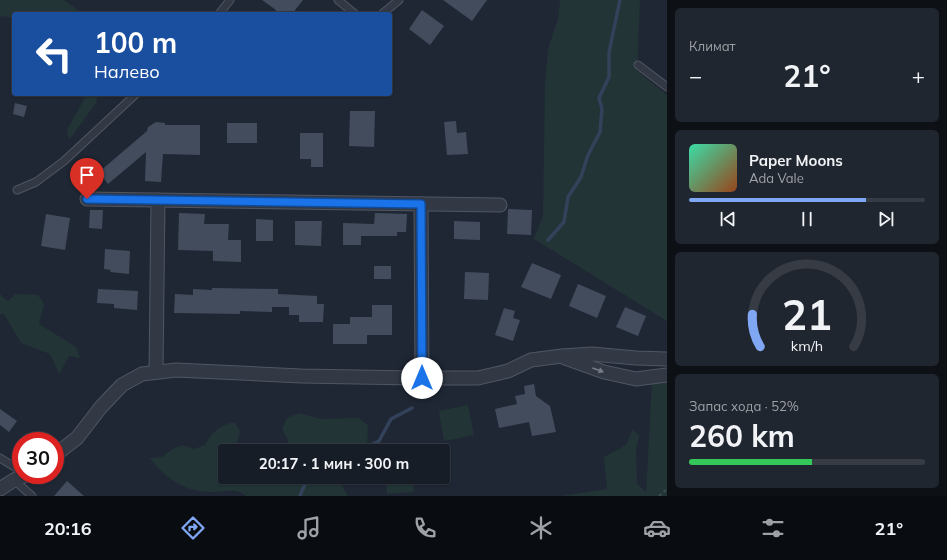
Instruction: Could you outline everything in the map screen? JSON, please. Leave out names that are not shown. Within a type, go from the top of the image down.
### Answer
[{"type":"street","points":[[87,199],[500,206]]},
{"type":"street","points":[[156,372],[158,200]]},
{"type":"street","points":[[421,204],[422,378]]},
{"type":"street","points":[[64,448],[77,438],[101,407],[122,385],[142,374],[176,370],[301,376],[478,378],[508,371],[531,360],[562,356],[592,354],[667,359]]},
{"type":"street","points":[[562,356],[604,372],[636,379],[667,375]]},
{"type":"street","points":[[0,489],[12,481]]},
{"type":"lane","points":[[221,12],[230,0]]},
{"type":"lane","points":[[338,0],[353,12]]},
{"type":"lane","points":[[384,12],[399,0]]},
{"type":"lane","points":[[638,65],[667,87]]},
{"type":"lane","points":[[18,190],[36,182],[64,160],[134,96]]},
{"type":"lane","points":[[0,458],[12,468]]},
{"type":"lane","points":[[25,484],[32,496]]},
{"type":"path","points":[[659,496],[667,489]]},
{"type":"shaded area","points":[[0,0],[64,0],[80,12],[12,12],[12,18],[5,16],[0,17]]},
{"type":"shaded area","points":[[560,0],[640,0],[637,71],[667,95],[667,321],[534,239],[543,216],[545,83],[548,49],[558,19]]},
{"type":"shaded area","points":[[86,96],[98,96],[96,103],[69,140],[67,130]]},
{"type":"shaded area","points":[[0,294],[7,301],[16,294],[38,295],[44,304],[39,324],[76,347],[80,358],[69,356],[59,374],[50,354],[21,343],[4,314],[0,314]]},
{"type":"shaded area","points":[[652,381],[667,381],[667,496],[561,496],[607,489],[604,457],[626,445],[633,429],[639,436],[636,450],[637,484],[646,492]]},
{"type":"shaded area","points":[[468,405],[474,435],[444,441],[439,411]]},
{"type":"shaded area","points":[[299,413],[321,419],[358,418],[368,425],[367,444],[287,444],[288,440],[282,429],[287,418]]},
{"type":"shaded area","points":[[235,422],[240,432],[237,444],[218,444],[218,484],[341,484],[348,496],[246,496],[237,491],[215,492],[192,490],[169,478],[150,458],[162,457],[171,450],[182,445],[194,449],[205,445],[217,429]]},
{"type":"shaded area","points":[[386,484],[413,484],[414,492],[387,494]]},
{"type":"building","points":[[262,0],[303,0],[294,12],[274,12],[276,10]]},
{"type":"building","points":[[443,0],[487,0],[472,21]]},
{"type":"building","points":[[422,10],[444,26],[430,45],[409,29]]},
{"type":"building","points":[[15,103],[27,106],[24,117],[13,114]]},
{"type":"building","points":[[350,111],[375,111],[374,147],[349,146]]},
{"type":"building","points":[[456,121],[457,133],[466,132],[468,154],[447,155],[444,122]]},
{"type":"building","points":[[156,122],[165,123],[165,125],[200,125],[200,155],[163,154],[161,182],[145,181],[146,152],[108,184],[99,172],[147,131],[148,127]]},
{"type":"building","points":[[227,123],[257,123],[257,143],[227,143]]},
{"type":"building","points":[[300,133],[323,133],[323,167],[311,167],[311,159],[300,159]]},
{"type":"building","points":[[508,209],[532,210],[531,235],[507,234]]},
{"type":"building","points":[[90,210],[103,210],[102,229],[89,228]]},
{"type":"building","points":[[179,213],[205,214],[204,224],[229,224],[228,240],[241,240],[241,262],[213,261],[213,251],[178,250]]},
{"type":"building","points":[[375,213],[407,214],[406,232],[397,232],[397,236],[361,236],[361,245],[343,245],[343,223],[374,224]]},
{"type":"building","points":[[46,214],[70,218],[65,250],[41,246]]},
{"type":"building","points":[[256,219],[273,220],[273,241],[256,241]]},
{"type":"building","points":[[295,221],[322,221],[321,246],[295,245]]},
{"type":"building","points":[[454,221],[480,222],[480,240],[454,239]]},
{"type":"building","points":[[105,249],[130,251],[129,274],[110,272],[111,270],[104,269]]},
{"type":"building","points":[[532,263],[561,275],[551,299],[521,287]]},
{"type":"building","points":[[374,266],[391,266],[391,279],[374,279]]},
{"type":"building","points":[[465,272],[489,273],[488,300],[464,299]]},
{"type":"building","points":[[578,284],[606,296],[597,318],[569,306]]},
{"type":"building","points":[[212,288],[278,289],[278,294],[317,296],[317,304],[324,304],[323,322],[299,322],[299,315],[289,315],[289,307],[272,307],[272,312],[240,311],[240,314],[174,313],[175,294],[193,295],[193,289],[212,290]]},
{"type":"building","points":[[98,289],[138,291],[137,310],[114,308],[114,304],[97,303]]},
{"type":"building","points":[[372,305],[392,305],[392,335],[367,335],[367,344],[333,344],[333,324],[350,324],[350,317],[372,317]]},
{"type":"building","points":[[625,307],[646,316],[638,336],[616,327]]},
{"type":"building","points":[[504,308],[515,311],[513,318],[520,320],[513,341],[495,335]]},
{"type":"building","points":[[534,384],[536,396],[550,406],[556,432],[532,436],[529,422],[499,428],[495,409],[517,404],[515,396],[525,394],[524,386]]},
{"type":"building","points":[[0,409],[17,421],[9,432],[0,425]]},
{"type":"building","points":[[67,481],[84,496],[54,496]]},
{"type":"waterway","points":[[548,240],[564,222],[568,197],[581,177],[588,155],[600,132],[602,109],[599,98],[609,77],[609,52],[620,0]]},
{"type":"waterway","points":[[373,444],[379,441],[391,419],[412,408]]},
{"type":"waterway","points":[[300,496],[305,484]]},
{"type":"route","points":[[87,199],[421,204],[422,378]]}]
